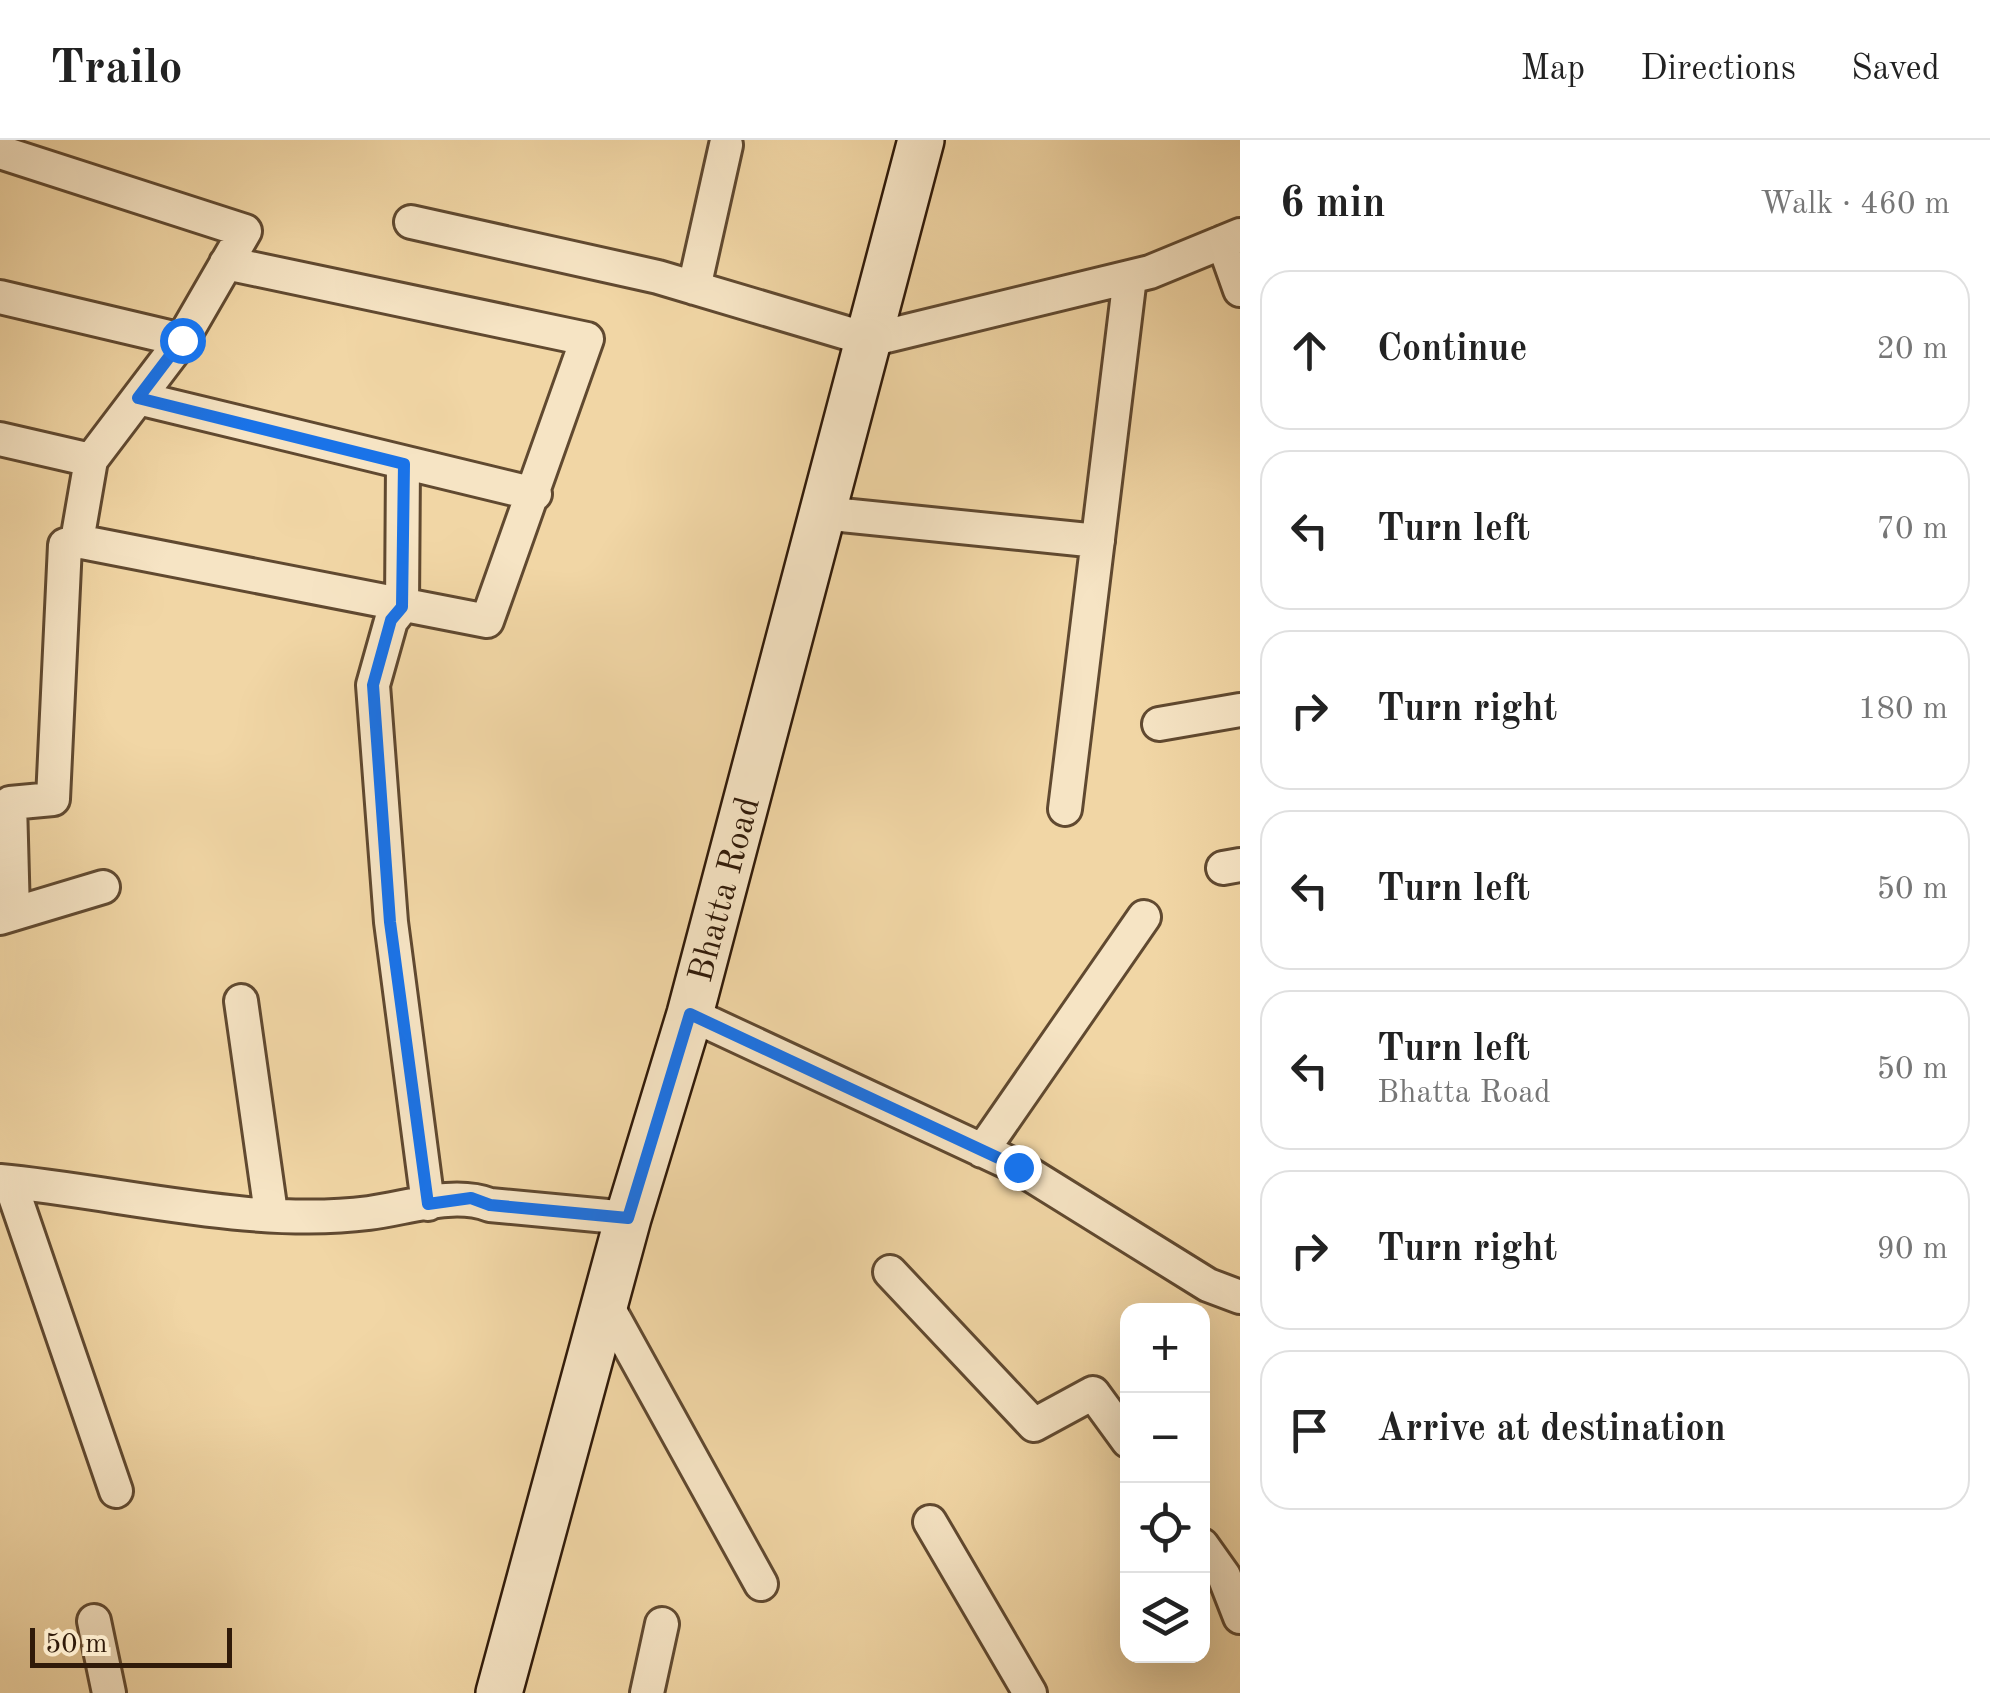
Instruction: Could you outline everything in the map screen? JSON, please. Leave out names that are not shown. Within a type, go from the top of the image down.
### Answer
[{"type":"main road","name":"Bhatta Road","points":[[499,1693],[628,1218],[690,1014],[922,140]]},
{"type":"street","points":[[694,288],[726,145]]},
{"type":"street","points":[[0,152],[245,231],[182,340],[91,460],[77,541]]},
{"type":"street","points":[[410,222],[694,288],[870,340],[1130,277],[1231,238],[1240,290]]},
{"type":"street","points":[[102,887],[6,916],[10,803],[53,799],[65,544],[77,541],[487,621],[587,338],[226,263]]},
{"type":"street","points":[[1065,809],[1130,277]]},
{"type":"street","points":[[0,297],[182,340]]},
{"type":"street","points":[[138,398],[535,494]]},
{"type":"street","points":[[0,439],[91,460]]},
{"type":"street","points":[[404,464],[402,607],[391,620],[373,685],[390,922],[428,1204]]},
{"type":"street","points":[[822,513],[1098,540]]},
{"type":"street","points":[[1158,724],[1240,710]]},
{"type":"street","points":[[982,1151],[1144,918]]},
{"type":"street","points":[[241,1001],[271,1213]]},
{"type":"street","points":[[690,1014],[1018,1167],[1208,1284],[1240,1297]]},
{"type":"street","points":[[116,1492],[5,1182],[233,1212],[364,1214],[471,1198],[490,1205],[628,1218]]},
{"type":"street","points":[[890,1272],[1034,1425],[1093,1393],[1120,1430]]},
{"type":"street","points":[[605,1302],[761,1584]]},
{"type":"street","points":[[930,1522],[1030,1693]]},
{"type":"street","points":[[1210,1557],[1224,1576],[1240,1617]]},
{"type":"street","points":[[94,1621],[109,1693]]},
{"type":"street","points":[[646,1693],[662,1624]]},
{"type":"route","points":[[182,340],[138,398],[404,464],[402,607],[391,620],[373,685],[390,922],[428,1204],[471,1198],[490,1205],[628,1218],[690,1014],[1018,1167]]}]
